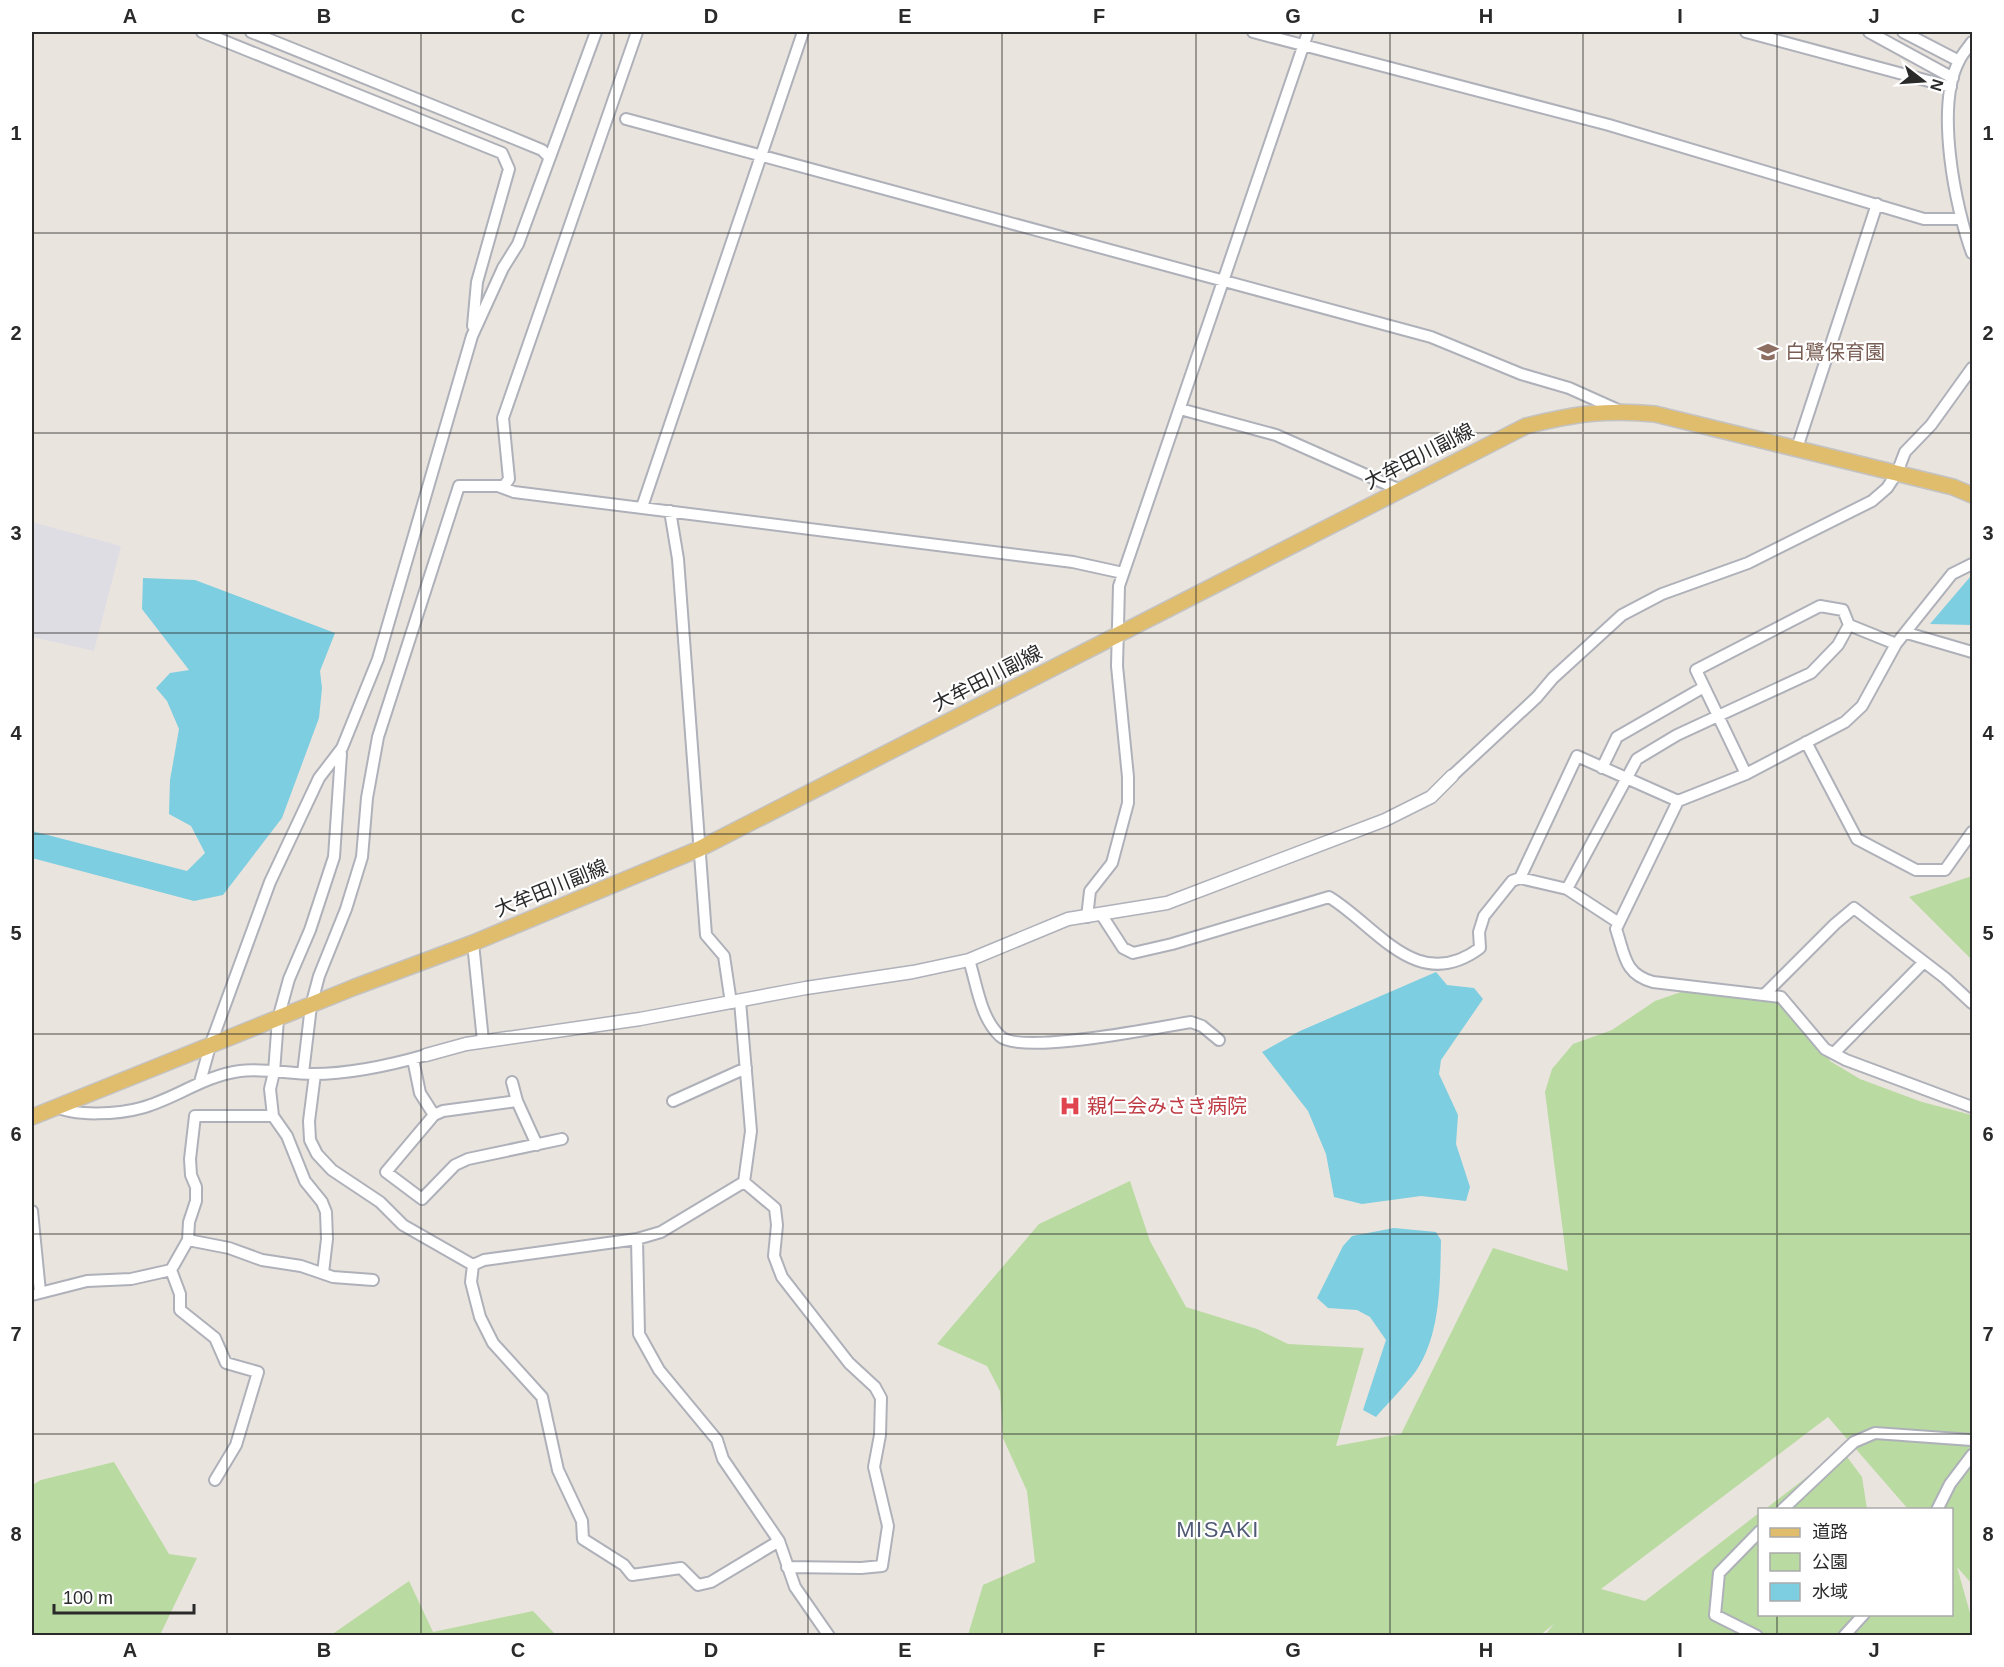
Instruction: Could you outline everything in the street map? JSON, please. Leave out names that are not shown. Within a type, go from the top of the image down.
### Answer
[{"type":"main road","name":"大牟田川副線","points":[[32,1117],[473,942],[699,849],[1526,426],[1573,414],[1618,410],[1698,423],[1897,473],[1972,495]]},
{"type":"street","points":[[202,32],[502,153],[509,169],[477,282],[472,336]]},
{"type":"street","points":[[251,32],[542,150],[549,157]]},
{"type":"street","points":[[322,1273],[327,1239],[326,1212],[322,1202],[305,1181],[287,1136],[273,1116],[270,1089],[281,1017],[334,857],[338,776],[342,748],[378,659],[472,336],[503,268],[518,244],[596,32]]},
{"type":"street","points":[[303,1073],[308,1007],[346,909],[362,857],[367,798],[378,737],[459,486],[504,486],[509,479],[503,418],[637,32]]},
{"type":"street","points":[[642,507],[803,32]]},
{"type":"street","points":[[1253,32],[1620,128],[1924,219],[1960,219]]},
{"type":"street","points":[[1087,916],[1090,891],[1112,863],[1128,803],[1116,635],[1119,586],[1308,32]]},
{"type":"street","points":[[1746,32],[1952,83]]},
{"type":"street","points":[[1869,32],[1952,83]]},
{"type":"street","points":[[1903,32],[1959,61]]},
{"type":"street","points":[[1971,32],[1972,37]]},
{"type":"street","points":[[1972,42],[1959,61],[1952,83],[1950,149],[1960,219],[1972,253]]},
{"type":"street","points":[[626,119],[1431,337],[1521,375],[1569,388],[1618,410]]},
{"type":"street","points":[[1797,448],[1877,204]]},
{"type":"street","points":[[56,1106],[65,1112],[96,1113],[141,1109],[200,1082],[240,1071],[315,1074],[420,1057],[483,1041],[640,1019],[913,972],[969,960],[1068,919],[1167,903],[1385,820],[1431,797],[1537,697],[1553,678],[1622,615],[1662,594],[1748,563],[1872,501],[1887,488],[1897,473],[1905,452],[1931,425],[1972,368]]},
{"type":"street","points":[[1180,409],[1276,435],[1400,490]]},
{"type":"street","points":[[498,486],[514,492],[1073,562],[1123,573]]},
{"type":"street","points":[[670,511],[678,559],[706,935],[724,956],[736,1002],[746,1068],[751,1131],[744,1182]]},
{"type":"street","points":[[1972,564],[1952,574],[1896,644],[1862,706],[1845,722],[1746,774],[1678,801],[1616,929],[1629,970],[1640,978],[1653,982],[1781,997],[1825,1049],[1972,1107]]},
{"type":"street","points":[[1746,774],[1696,670],[1820,606],[1843,610],[1849,625],[1896,644]]},
{"type":"street","points":[[1567,889],[1637,759],[1677,735],[1811,673],[1838,645],[1849,625]]},
{"type":"street","points":[[1907,633],[1972,652]]},
{"type":"street","points":[[1602,768],[1617,737],[1704,687]]},
{"type":"street","points":[[1806,742],[1857,839],[1893,859],[1916,870],[1945,870],[1972,832]]},
{"type":"street","points":[[200,1082],[210,1046],[270,882],[319,778],[342,748]]},
{"type":"street","points":[[1520,878],[1577,756],[1678,801]]},
{"type":"street","points":[[1101,915],[1123,948],[1133,953],[1172,944],[1329,897],[1397,952],[1426,963],[1443,964],[1468,957],[1480,948],[1479,932],[1484,916],[1512,881],[1520,878],[1567,889],[1619,923]]},
{"type":"street","points":[[1764,995],[1835,924],[1854,909],[1924,962],[1972,1003]]},
{"type":"street","points":[[473,942],[483,1041]]},
{"type":"street","points":[[969,960],[987,1022],[1002,1039],[1028,1045],[1191,1022],[1202,1026],[1219,1040]]},
{"type":"street","points":[[1834,1053],[1924,962]]},
{"type":"street","points":[[420,1057],[420,1093],[434,1115]]},
{"type":"street","points":[[673,1101],[746,1068]]},
{"type":"street","points":[[315,1074],[309,1121],[310,1140],[317,1154],[332,1170],[380,1202],[403,1225],[473,1265]]},
{"type":"street","points":[[512,1082],[517,1101],[537,1144]]},
{"type":"street","points":[[517,1101],[442,1111],[434,1115],[386,1172],[422,1199],[462,1162],[562,1139]]},
{"type":"street","points":[[32,1212],[36,1293],[87,1281],[131,1279],[171,1270],[188,1240],[189,1222],[196,1201],[196,1187],[191,1175],[190,1159],[195,1116],[273,1116]]},
{"type":"street","points":[[473,1265],[484,1260],[523,1253],[637,1239],[661,1232],[744,1182]]},
{"type":"street","points":[[744,1182],[775,1208],[777,1225],[774,1256],[782,1277],[849,1363],[875,1387],[881,1398],[880,1435],[874,1467],[888,1526],[882,1566],[787,1567]]},
{"type":"street","points":[[637,1239],[639,1334],[659,1370],[717,1440],[723,1459],[779,1541],[795,1587],[829,1635]]},
{"type":"street","points":[[188,1240],[333,1277],[374,1280]]},
{"type":"street","points":[[473,1265],[471,1282],[480,1317],[489,1334],[542,1397],[558,1470],[582,1521],[583,1539],[624,1565],[632,1575],[681,1568],[698,1585],[711,1582],[779,1541]]},
{"type":"street","points":[[171,1270],[180,1294],[180,1310],[215,1338],[226,1363],[258,1372],[236,1445],[215,1480]]},
{"type":"street","points":[[1783,1508],[1854,1442],[1875,1433],[1972,1440]]},
{"type":"street","points":[[1938,1508],[1950,1484],[1972,1455]]},
{"type":"street","points":[[1757,1635],[1715,1615],[1719,1573],[1758,1533]]},
{"type":"street","points":[[1844,1635],[1862,1616]]},
{"type":"shaded area","points":[[32,522],[121,546],[94,651],[32,637]]},
{"type":"green space","points":[[1972,876],[1972,960],[1909,897]]},
{"type":"green space","points":[[1684,991],[1753,991],[1803,1015],[1830,1061],[1860,1079],[1922,1102],[1972,1115],[1972,1584],[1957,1567],[1972,1620],[1972,1635],[1545,1635],[1554,1624],[1539,1636],[968,1635],[983,1585],[1035,1562],[1027,1491],[1003,1438],[1000,1391],[987,1366],[937,1344],[1039,1224],[1130,1181],[1150,1241],[1186,1307],[1257,1329],[1288,1344],[1364,1348],[1336,1446],[1401,1434],[1493,1248],[1568,1271],[1545,1092],[1552,1069],[1573,1044],[1612,1030],[1655,1001]]},
{"type":"green space","points":[[1842,1450],[1862,1477],[1867,1508],[1767,1508]]},
{"type":"green space","points":[[114,1462],[169,1554],[197,1558],[160,1635],[32,1635],[32,1485],[41,1480]]},
{"type":"green space","points":[[409,1581],[433,1632],[533,1611],[556,1635],[331,1635]]},
{"type":"water","points":[[1972,576],[1972,625],[1930,624],[1970,577]]},
{"type":"water","points":[[143,578],[195,580],[335,633],[320,671],[322,688],[319,718],[282,818],[223,895],[194,901],[32,858],[32,831],[187,871],[205,853],[191,826],[169,814],[170,780],[179,729],[167,701],[156,688],[170,673],[189,670],[142,609]]},
{"type":"water","points":[[1436,972],[1447,985],[1474,988],[1483,999],[1441,1060],[1439,1074],[1458,1115],[1456,1144],[1470,1187],[1466,1201],[1421,1196],[1362,1204],[1334,1197],[1326,1154],[1308,1111],[1262,1052],[1300,1031]]},
{"type":"water","points":[[1394,1228],[1436,1232],[1441,1240],[1438,1307],[1430,1341],[1416,1371],[1376,1417],[1363,1410],[1386,1340],[1370,1317],[1357,1310],[1328,1308],[1317,1298],[1343,1246],[1352,1236]]},
{"type":"place","name":"白鷺保育園","points":[[1768,352]]},
{"type":"place","name":"親仁会みさき病院","points":[[1070,1106]]},
{"type":"district","name":"MISAKI","points":[[1218,1529]]}]
